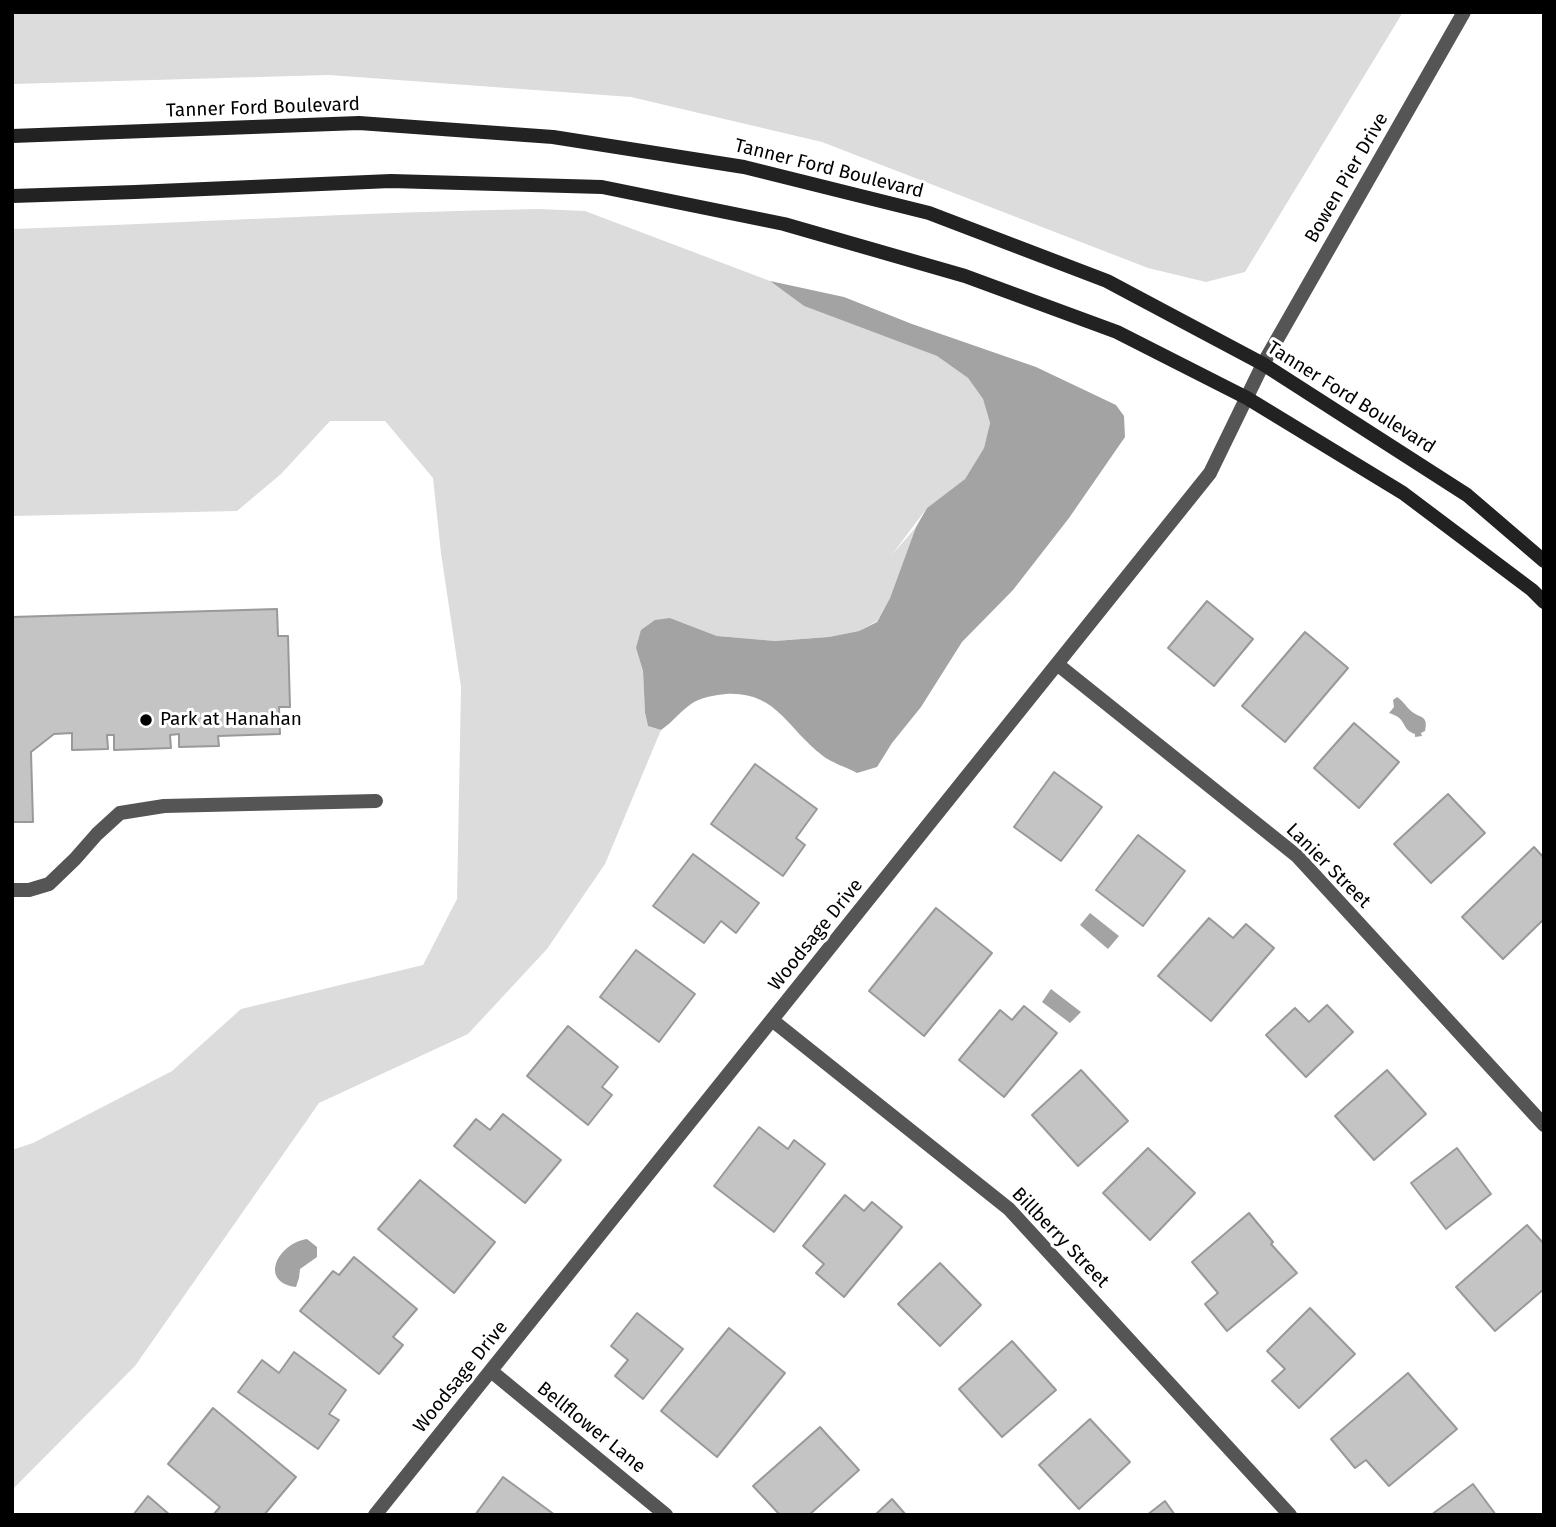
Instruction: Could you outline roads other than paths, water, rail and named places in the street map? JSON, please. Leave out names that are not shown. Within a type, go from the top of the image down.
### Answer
[{"type":"street","name":"Bowen Pier Drive","points":[[1263,364],[1464,12]]},
{"type":"street","name":"Tanner Ford Boulevard","points":[[12,136],[359,123],[553,137],[744,167],[929,213],[1107,281],[1263,364],[1467,495],[1544,561]]},
{"type":"street","points":[[12,196],[391,181],[602,187],[784,223],[965,276],[1117,332],[1247,398],[1403,493],[1544,601]]},
{"type":"street","name":"Woodsage Drive","points":[[375,1515],[1210,473],[1263,364]]},
{"type":"street","name":"Lanier Street","points":[[1057,664],[1297,856],[1544,1125]]},
{"type":"street","points":[[12,890],[29,890],[49,884],[120,813],[164,806],[376,801]]},
{"type":"street","name":"Billberry Street","points":[[772,1020],[1009,1209],[1290,1515]]},
{"type":"street","name":"Bellflower Lane","points":[[491,1371],[666,1515]]},
{"type":"place","name":"Park at Hanahan","points":[[146,720]]}]
